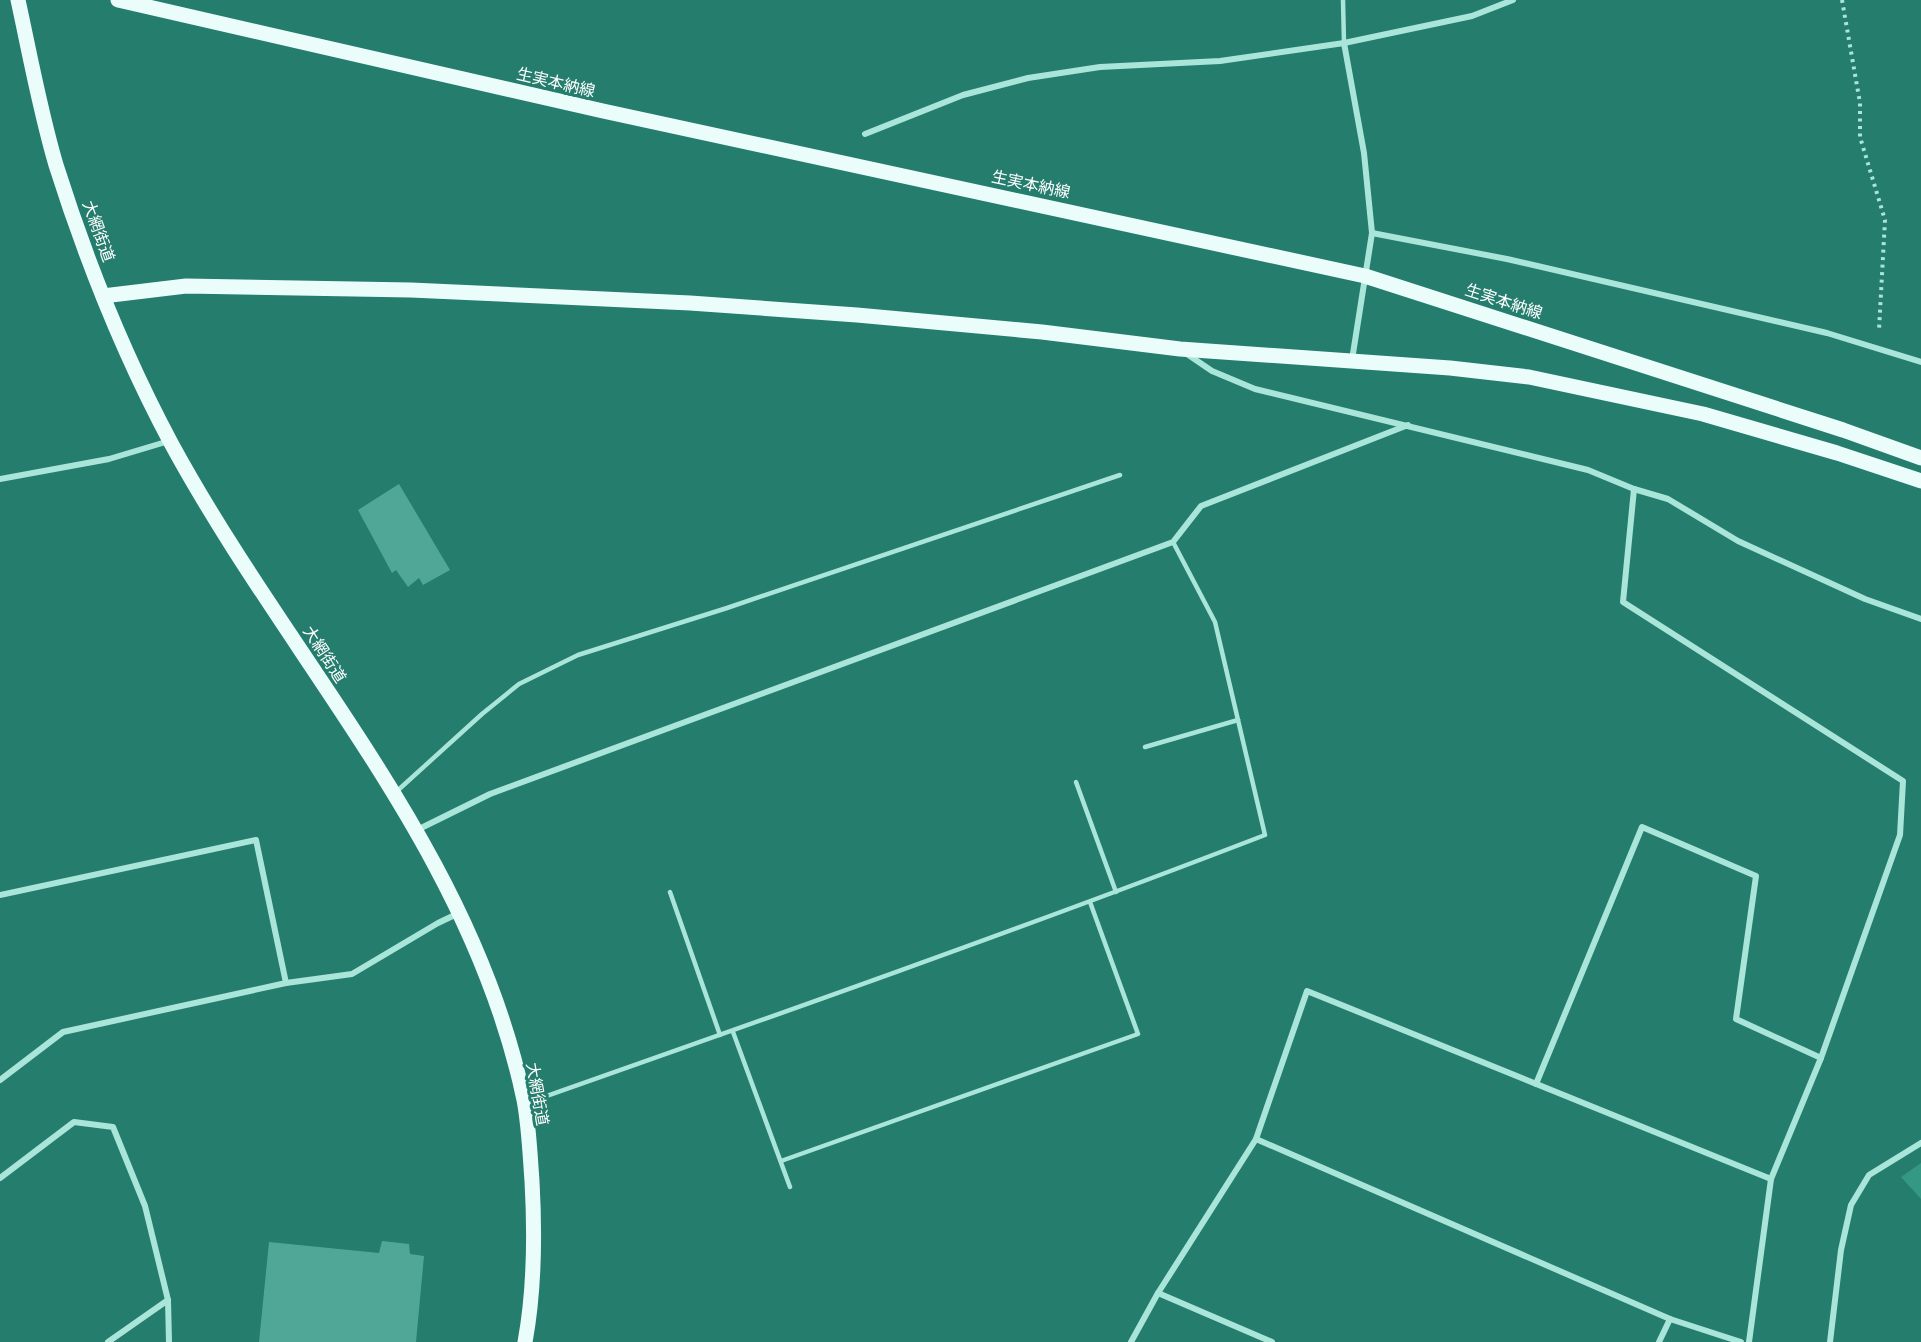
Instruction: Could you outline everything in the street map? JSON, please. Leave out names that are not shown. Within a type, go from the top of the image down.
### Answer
[{"type":"main road","name":"大網街道","points":[[18,0],[56,164],[103,296],[135,370],[170,441],[204,501],[417,830],[460,912],[492,986],[525,1104],[535,1231],[531,1309],[525,1342]]},
{"type":"main road","name":"生実本納線","points":[[118,0],[592,109],[1365,276],[1832,426],[1921,458]]},
{"type":"main road","points":[[103,296],[186,286],[411,290],[679,303],[881,317],[1042,332],[1180,349],[1450,368],[1529,377],[1713,417],[1837,453],[1919,480]]},
{"type":"street","points":[[865,134],[963,95],[1028,78],[1100,67],[1220,61],[1344,43],[1472,15],[1513,0]]},
{"type":"street","points":[[1344,43],[1364,153],[1372,233],[1352,361]]},
{"type":"street","points":[[1372,233],[1507,259],[1827,333],[1921,362]]},
{"type":"street","points":[[1180,349],[1212,371],[1255,389],[1588,470],[1634,489],[1668,499],[1737,542],[1844,590],[1921,619]]},
{"type":"street","points":[[417,830],[490,794],[1173,542],[1201,506],[1408,425]]},
{"type":"street","points":[[0,479],[109,459],[170,441]]},
{"type":"street","points":[[1634,489],[1623,602],[1903,781],[1900,835],[1821,1058],[1771,1179],[1749,1342]]},
{"type":"street","points":[[1536,1084],[1642,827],[1756,876],[1736,1019],[1821,1058]]},
{"type":"street","points":[[0,895],[256,840],[286,983]]},
{"type":"street","points":[[0,1080],[63,1032],[286,983],[352,974],[460,912]]},
{"type":"street","points":[[1131,1342],[1158,1293],[1256,1139],[1307,991],[1771,1179]]},
{"type":"street","points":[[0,1178],[74,1122],[113,1127],[145,1206],[168,1300],[169,1342]]},
{"type":"street","points":[[1256,1139],[1670,1319],[1742,1342]]},
{"type":"street","points":[[1830,1342],[1840,1250],[1851,1205],[1869,1175],[1921,1143]]},
{"type":"street","points":[[1158,1293],[1272,1342]]},
{"type":"street","points":[[108,1342],[168,1300]]},
{"type":"street","points":[[1659,1342],[1670,1319]]},
{"type":"lane","points":[[1343,0],[1344,43]]},
{"type":"lane","points":[[394,794],[482,714],[519,684],[578,655],[727,608],[1120,475]]},
{"type":"lane","points":[[525,1104],[733,1032],[1090,902],[1265,835],[1215,622],[1173,542]]},
{"type":"lane","points":[[1146,747],[1238,720]]},
{"type":"lane","points":[[1076,782],[1116,892]]},
{"type":"lane","points":[[670,892],[720,1035]]},
{"type":"lane","points":[[781,1161],[1137,1034],[1090,902]]},
{"type":"lane","points":[[733,1032],[790,1187]]},
{"type":"path","points":[[1842,0],[1860,103],[1860,137],[1885,220],[1878,349]]},
{"type":"green space","points":[[1921,1163],[1921,1199],[1901,1177]]},
{"type":"building","points":[[399,484],[450,570],[423,585],[419,578],[408,587],[396,570],[392,573],[358,510]]},
{"type":"building","points":[[382,1241],[409,1244],[410,1254],[424,1256],[416,1342],[259,1342],[269,1242],[379,1253]]}]
